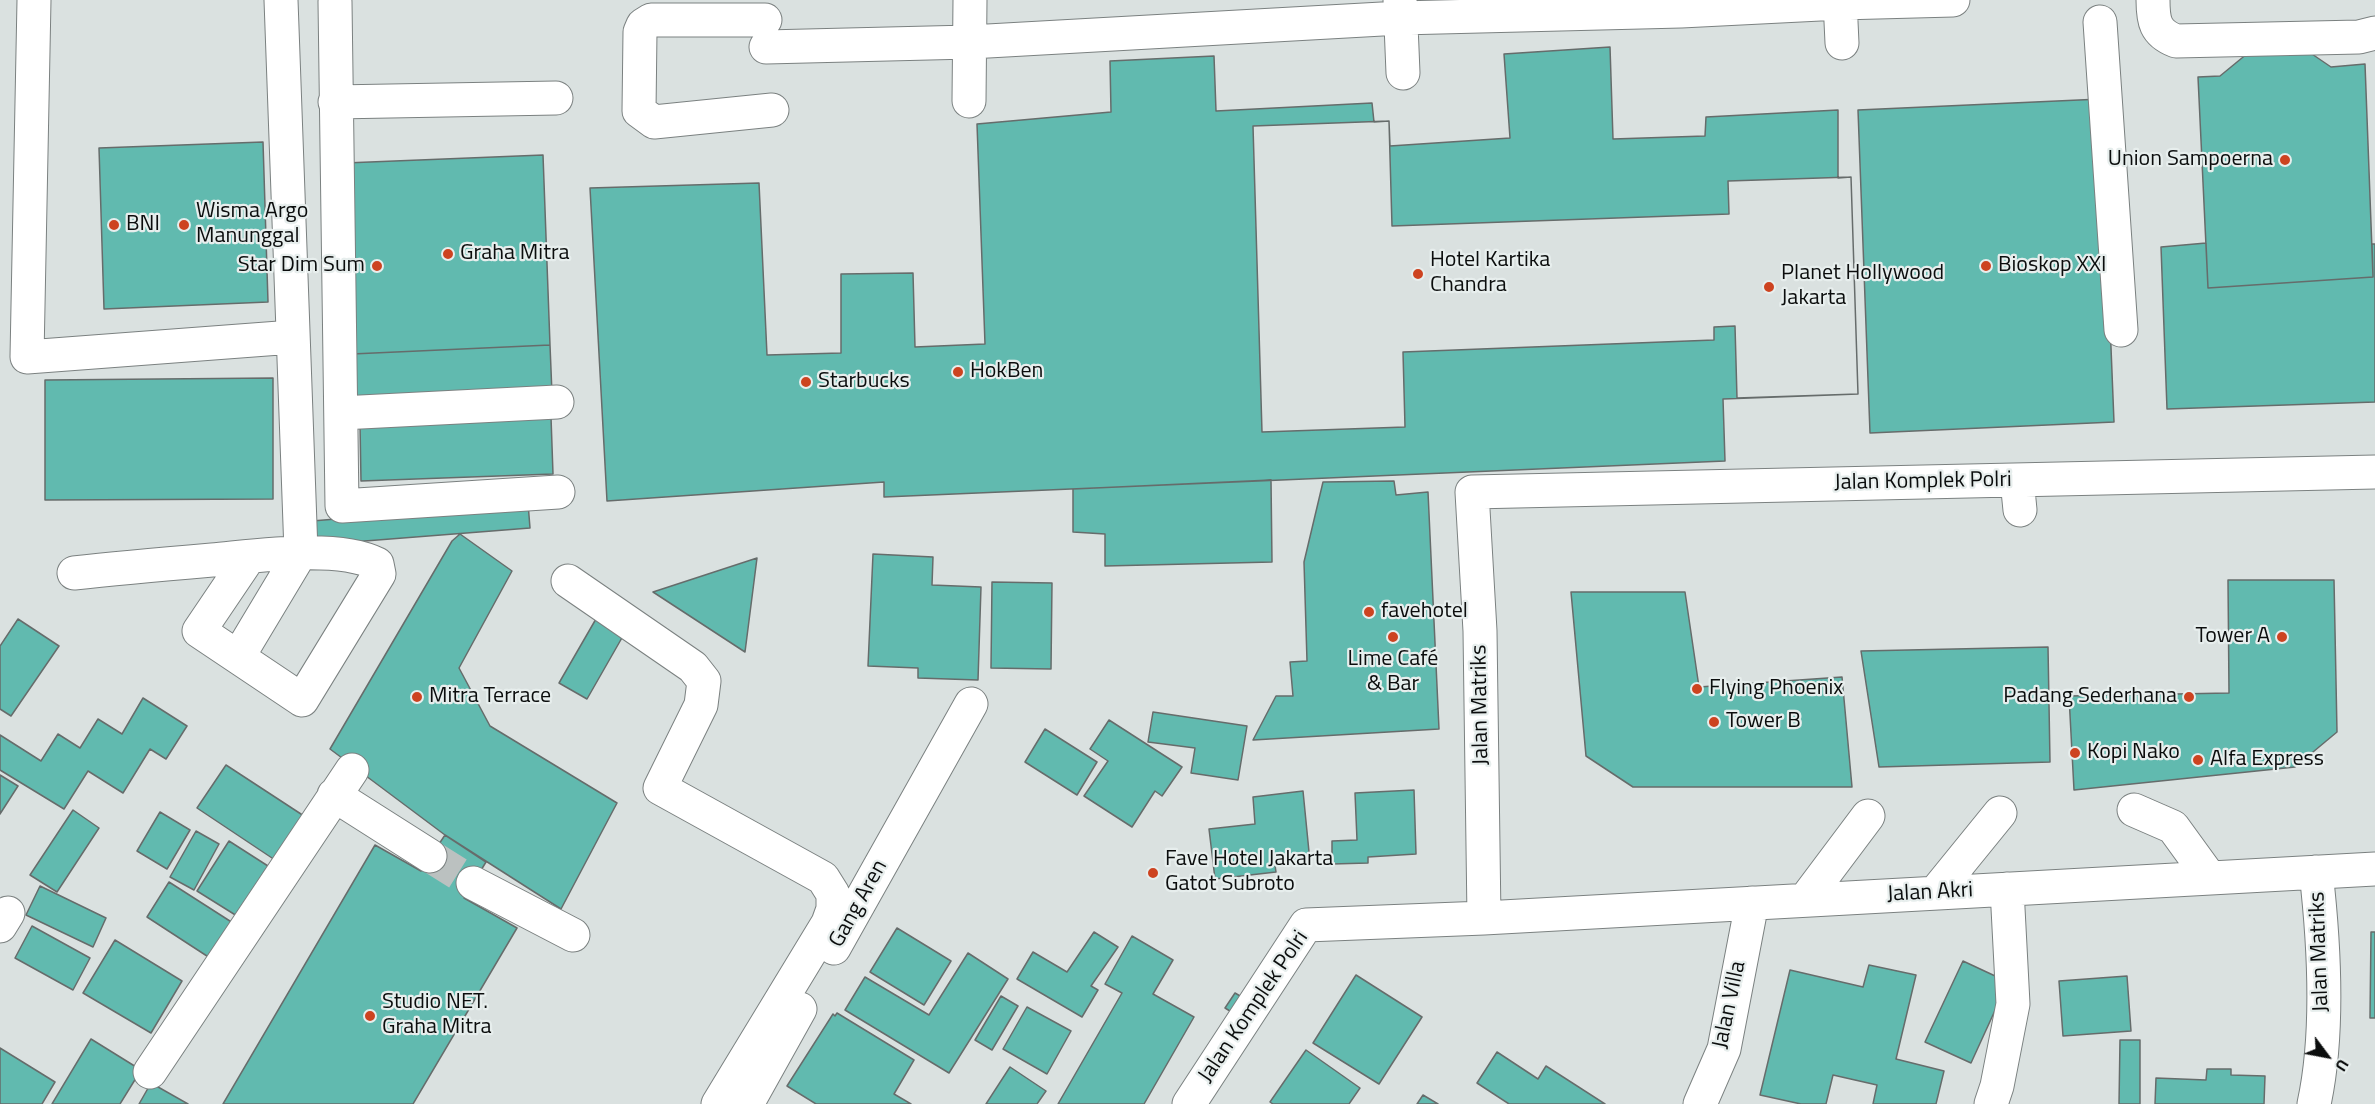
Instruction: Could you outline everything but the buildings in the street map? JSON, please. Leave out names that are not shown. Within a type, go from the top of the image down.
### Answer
[{"type":"street","points":[[34,0],[27,357],[293,338]]},
{"type":"street","points":[[238,657],[301,552],[281,0]]},
{"type":"street","points":[[969,101],[970,0]]},
{"type":"street","points":[[772,110],[654,122],[639,111],[640,32],[643,25],[651,20],[766,33],[970,42],[1400,9],[1681,11],[1840,2],[1953,0]]},
{"type":"street","points":[[2153,0],[2153,18],[2156,28],[2165,37],[2176,41],[2359,37],[2375,33]]},
{"type":"street","points":[[335,2],[342,506],[558,492]]},
{"type":"street","points":[[1840,2],[1842,43]]},
{"type":"street","points":[[1400,9],[1403,73]]},
{"type":"street","points":[[2100,22],[2121,330]]},
{"type":"street","points":[[335,102],[556,98]]},
{"type":"street","points":[[341,413],[557,402]]},
{"type":"street","name":"Jalan Komplek Polri","points":[[1472,492],[1822,498],[2019,495],[2375,472]]},
{"type":"street","name":"Jalan Matriks","points":[[1472,492],[1480,631],[1484,918]]},
{"type":"street","points":[[74,573],[301,552],[364,558],[376,564],[379,574],[302,700],[199,631],[249,557]]},
{"type":"street","points":[[568,581],[693,667],[704,681],[701,705],[660,788],[823,878],[833,894],[833,909],[816,946],[718,1104]]},
{"type":"street","name":"Gang Aren","points":[[747,1104],[971,704]]},
{"type":"street","points":[[150,1072],[343,782],[430,856]]},
{"type":"street","points":[[2134,810],[2173,827],[2210,878]]},
{"type":"street","points":[[1935,893],[2000,813]]},
{"type":"street","points":[[1805,900],[1868,816]]},
{"type":"street","name":"Jalan Akri","points":[[1436,920],[2375,869]]},
{"type":"street","name":"Jalan Matriks","points":[[2314,1104],[2323,1017],[2320,910],[2316,872]]},
{"type":"street","points":[[473,884],[573,935]]},
{"type":"street","points":[[1990,1104],[1997,1086],[2013,1004],[2007,889]]},
{"type":"street","name":"Jalan Villa","points":[[1700,1104],[1724,1049],[1752,903]]},
{"type":"street","name":"Jalan Komplek Polri","points":[[1189,1104],[1306,925],[1436,920]]},
{"type":"tunnel","points":[[430,856],[473,883]]},
{"type":"place","name":"Union Sampoerna","points":[[2285,160]]},
{"type":"place","name":"BNI","points":[[114,225]]},
{"type":"place","name":"Wisma Argo Manunggal","points":[[184,225]]},
{"type":"place","name":"Graha Mitra","points":[[448,254]]},
{"type":"place","name":"Star Dim Sum","points":[[377,266]]},
{"type":"place","name":"Bioskop XXI","points":[[1986,266]]},
{"type":"place","name":"Hotel Kartika Chandra","points":[[1418,274]]},
{"type":"place","name":"Planet Hollywood Jakarta","points":[[1769,287]]},
{"type":"place","name":"HokBen","points":[[958,372]]},
{"type":"place","name":"Starbucks","points":[[806,382]]},
{"type":"place","name":"favehotel","points":[[1369,612]]},
{"type":"place","name":"Lime Café & Bar","points":[[1393,637]]},
{"type":"place","name":"Tower A","points":[[2282,637]]},
{"type":"place","name":"Flying Phoenix","points":[[1697,689]]},
{"type":"place","name":"Mitra Terrace","points":[[417,697]]},
{"type":"place","name":"Padang Sederhana","points":[[2189,697]]},
{"type":"place","name":"Tower B","points":[[1714,722]]},
{"type":"place","name":"Kopi Nako","points":[[2075,753]]},
{"type":"place","name":"Alfa Express","points":[[2198,760]]},
{"type":"place","name":"Fave Hotel Jakarta Gatot Subroto","points":[[1153,873]]},
{"type":"place","name":"Studio NET. Graha Mitra","points":[[370,1016]]}]
